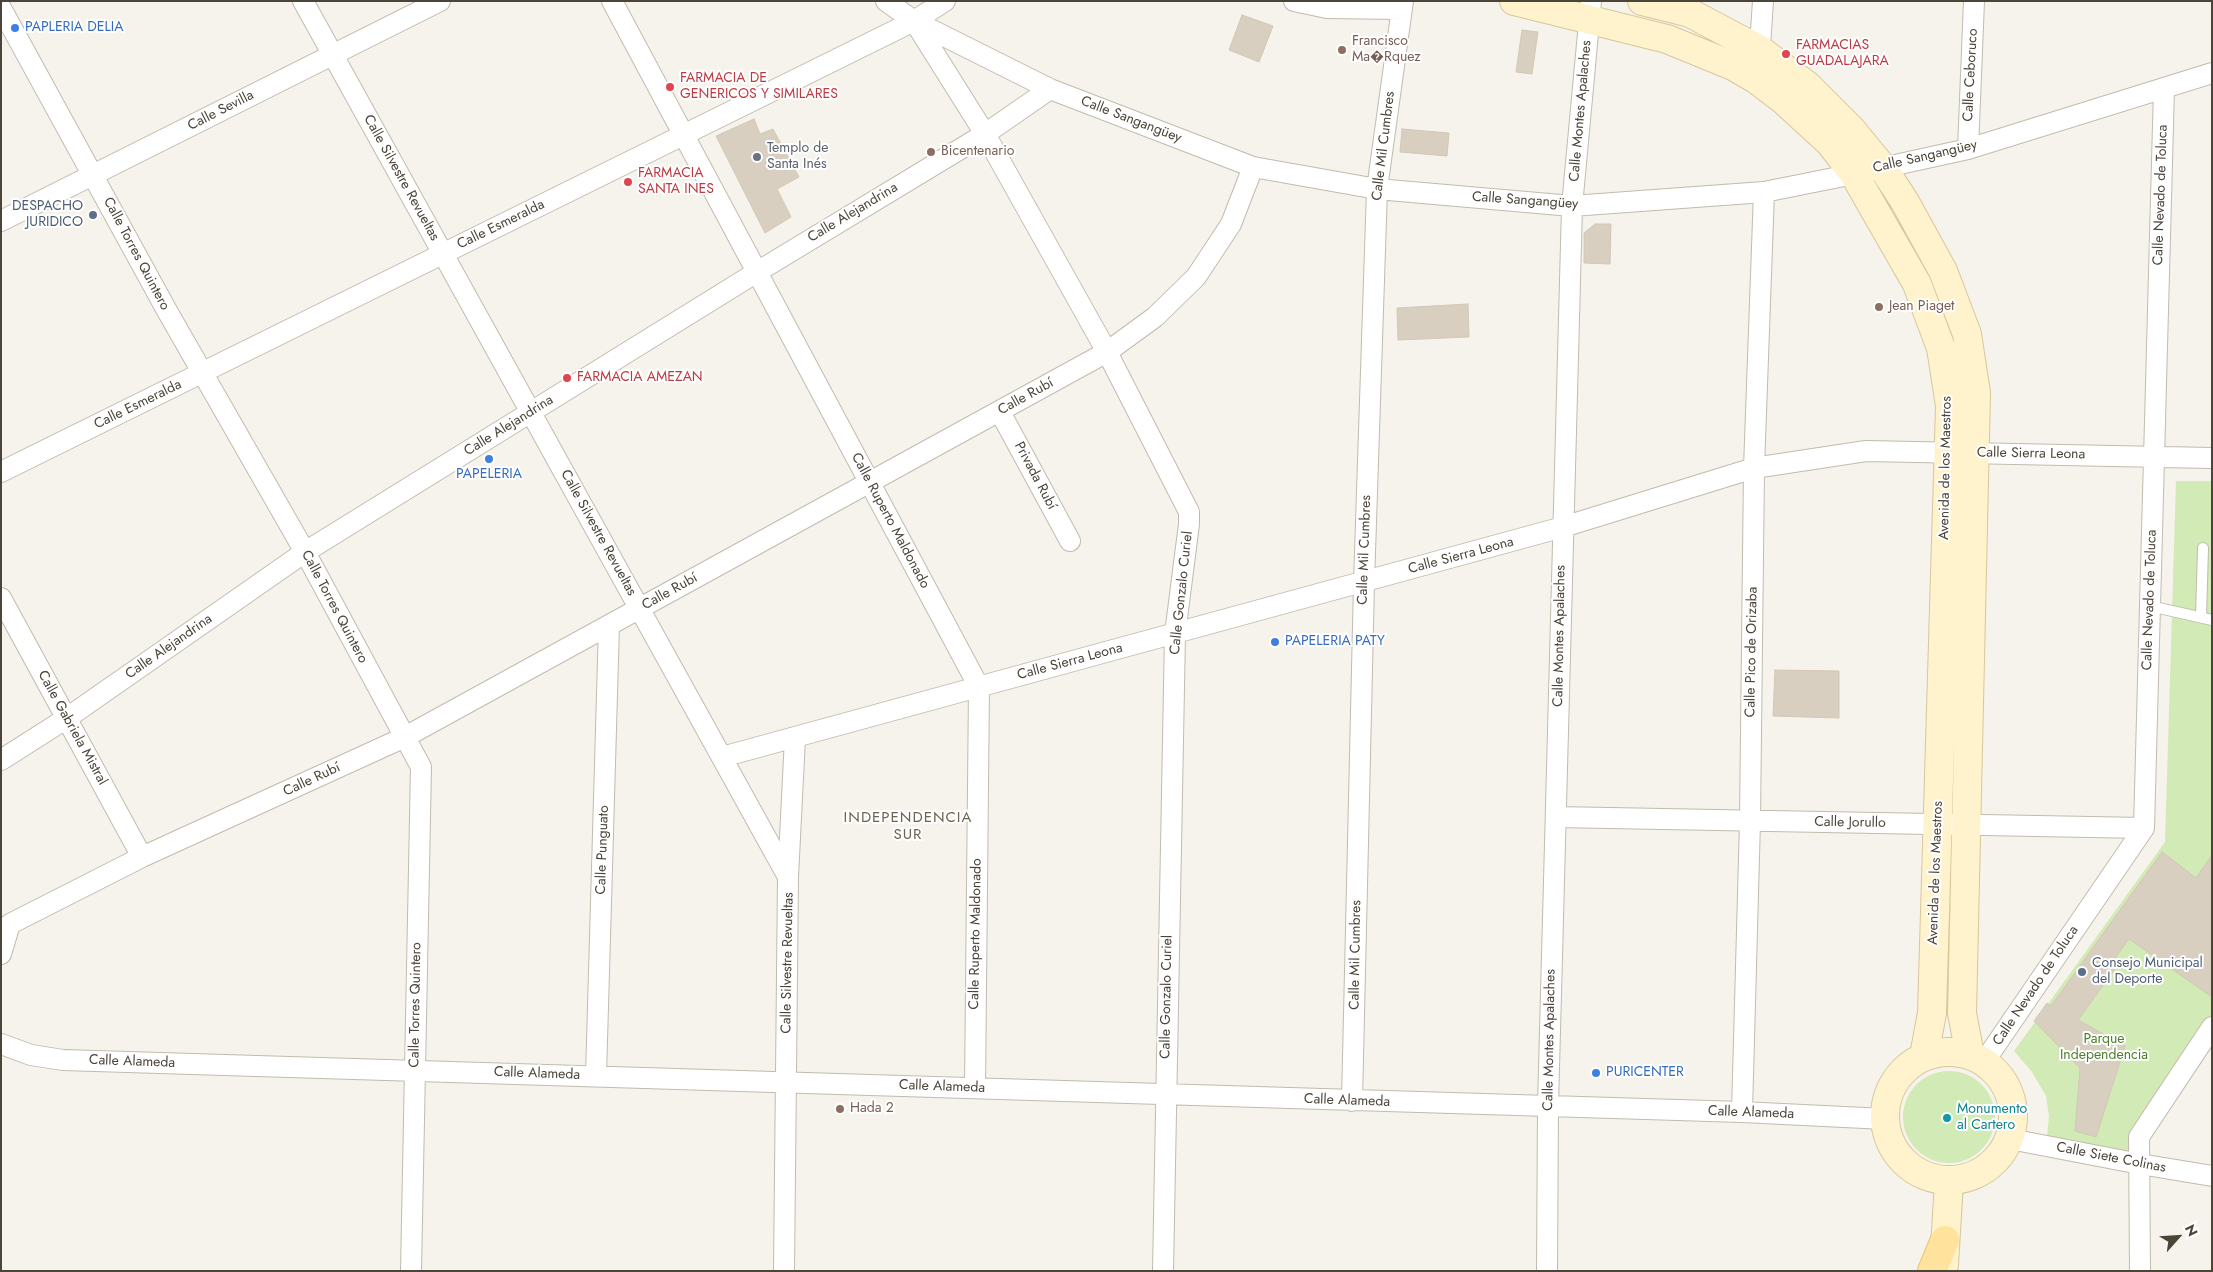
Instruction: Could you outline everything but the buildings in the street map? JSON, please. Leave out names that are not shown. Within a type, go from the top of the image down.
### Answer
[{"type":"main road","points":[[1932,1271],[1945,1240]]},
{"type":"street","name":"Calle Silvestre Revueltas","points":[[303,1],[788,877],[784,1271]]},
{"type":"street","name":"Calle Sevilla","points":[[1,221],[440,1]]},
{"type":"street","name":"Calle Ruperto Maldonado","points":[[612,1],[979,687],[975,1088]]},
{"type":"street","name":"Calle Gonzalo Curiel","points":[[886,1],[914,21],[985,134],[1107,352],[1189,512],[1190,524],[1175,634],[1162,1271]]},
{"type":"street","name":"Calle Esmeralda","points":[[1,472],[914,21],[945,1]]},
{"type":"street","points":[[1294,1],[1327,8],[1403,5]]},
{"type":"street","name":"Avenida de los Maestros","points":[[1514,1],[1590,10],[1733,66],[1757,80],[1782,99],[1830,143],[1854,174],[1917,284],[1941,348],[1950,406],[1961,453],[1966,825],[1962,1013],[1977,1058]]},
{"type":"street","name":"Avenida de los Maestros","points":[[1642,1],[1690,13],[1760,50],[1808,86],[1852,129],[1883,168],[1905,202],[1943,271],[1967,334],[1976,393],[1961,453],[1938,824],[1932,1013],[1924,1056]]},
{"type":"street","points":[[1757,80],[1763,1]]},
{"type":"street","name":"Calle Ceboruco","points":[[1968,149],[1974,1]]},
{"type":"street","name":"Calle Mil Cumbres","points":[[1352,1101],[1364,582],[1377,189],[1403,5]]},
{"type":"street","name":"Calle Torres Quintero","points":[[1,8],[166,309],[305,552],[421,767],[411,1271]]},
{"type":"street","name":"Calle Montes Apalaches","points":[[1547,1271],[1548,1106],[1572,206],[1590,10]]},
{"type":"street","name":"Calle Sangangüey","points":[[914,21],[1050,89],[1253,167],[1377,189],[1572,206],[1764,192],[1883,168],[1968,149],[2212,73]]},
{"type":"street","name":"Calle Nevado de Toluca","points":[[1977,1058],[2144,828],[2164,88]]},
{"type":"street","name":"Calle Alejandrina","points":[[1,760],[67,718],[305,552],[757,272],[985,134],[1050,89]]},
{"type":"street","name":"Calle Rubí","points":[[6,921],[405,737],[1107,352],[1155,317],[1196,277],[1231,224],[1253,167]]},
{"type":"street","name":"Calle Pico de Orizaba","points":[[1742,1112],[1750,821],[1754,468],[1764,192]]},
{"type":"street","name":"Privada Rubí","points":[[1000,412],[1070,541]]},
{"type":"street","name":"Calle Sierra Leona","points":[[722,757],[1563,527],[1754,468],[1866,450],[2212,458]]},
{"type":"street","name":"Calle Gabriela Mistral","points":[[1,598],[142,858]]},
{"type":"street","name":"Calle Punguato","points":[[596,1076],[609,625]]},
{"type":"street","points":[[788,877],[795,738]]},
{"type":"street","name":"Calle Jorullo","points":[[1556,817],[2144,828]]},
{"type":"street","points":[[1,954],[6,921]]},
{"type":"street","points":[[2140,1271],[2139,1137],[2212,1028]]},
{"type":"street","name":"Calle Alameda","points":[[1,1044],[31,1056],[63,1060],[1742,1112],[1885,1119]]},
{"type":"street","points":[[1947,1052],[1977,1058],[1998,1074],[2007,1088],[2013,1104],[2014,1122],[2010,1139],[2000,1156],[1986,1170],[1968,1178],[1949,1181],[1930,1178],[1912,1169],[1898,1156],[1888,1138],[1885,1119],[1887,1099],[1894,1081],[1907,1066],[1924,1056],[1947,1052]]},
{"type":"street","name":"Calle Siete Colinas","points":[[2010,1139],[2212,1176]]},
{"type":"street","points":[[1944,1271],[1949,1181]]},
{"type":"lane","points":[[2201,617],[2203,548]]},
{"type":"lane","points":[[2150,606],[2212,620]]},
{"type":"green space","name":"Parque Independencia","points":[[2176,481],[2212,481],[2212,1017],[2131,1137],[2137,1156],[2047,1137],[2049,1116],[2046,1096],[2032,1072],[2014,1051],[2165,842]]},
{"type":"green space","points":[[1949,1071],[1966,1075],[1981,1085],[1991,1100],[1995,1117],[1991,1134],[1981,1149],[1966,1159],[1949,1163],[1932,1159],[1917,1149],[1907,1134],[1903,1117],[1907,1100],[1917,1085],[1932,1075]]},
{"type":"place","name":"PAPLERIA DELIA","points":[[15,28]]},
{"type":"place","name":"Francisco Ma�Rquez","points":[[1342,50]]},
{"type":"place","name":"FARMACIAS GUADALAJARA","points":[[1786,54]]},
{"type":"place","name":"FARMACIA DE GENERICOS Y SIMILARES","points":[[670,87]]},
{"type":"place","name":"Bicentenario","points":[[931,152]]},
{"type":"place","name":"Templo de Santa Inés","points":[[757,157]]},
{"type":"place","name":"FARMACIA SANTA INES","points":[[628,182]]},
{"type":"place","name":"DESPACHO JURIDICO","points":[[93,215]]},
{"type":"place","name":"Jean Piaget","points":[[1879,307]]},
{"type":"place","name":"FARMACIA AMEZAN","points":[[567,378]]},
{"type":"place","name":"PAPELERIA","points":[[489,459]]},
{"type":"place","name":"PAPELERIA PATY","points":[[1275,642]]},
{"type":"place","name":"Consejo Municipal del Deporte","points":[[2082,972]]},
{"type":"place","name":"PURICENTER","points":[[1596,1073]]},
{"type":"place","name":"Hada 2","points":[[840,1109]]},
{"type":"place","name":"Monumento al Cartero","points":[[1947,1118]]},
{"type":"district","name":"INDEPENDENCIA SUR","points":[[908,826]]}]
